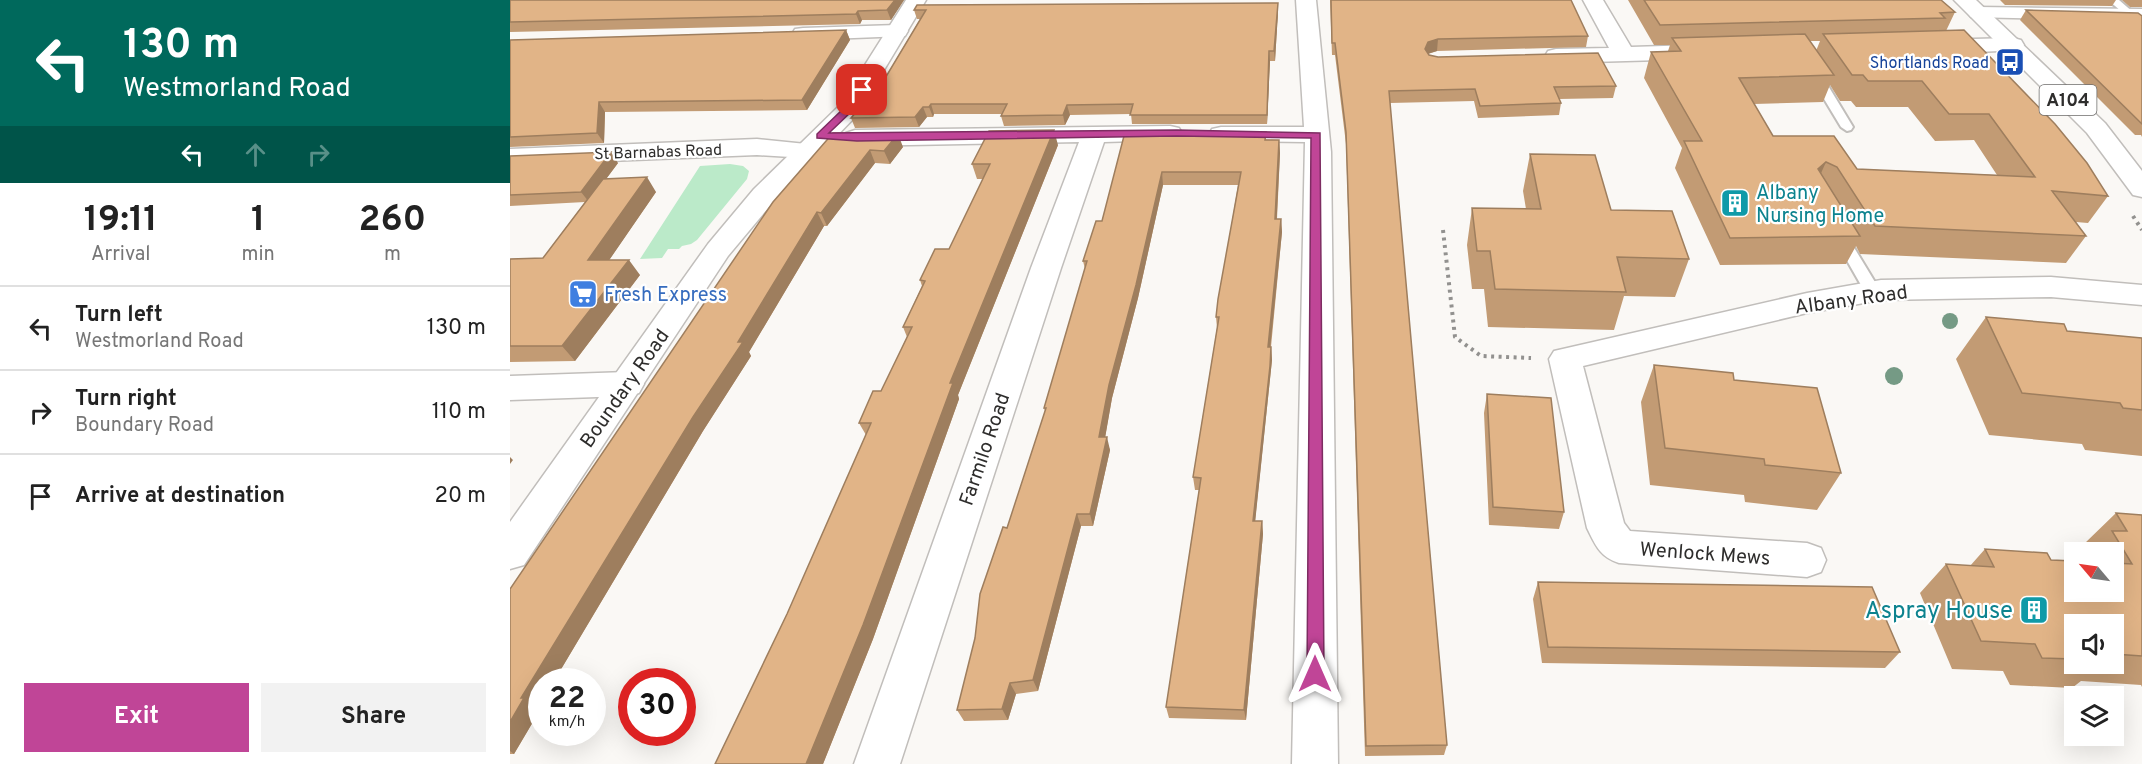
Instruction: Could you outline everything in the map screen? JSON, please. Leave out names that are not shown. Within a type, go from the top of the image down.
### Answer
[{"type":"street","points":[[1593,0],[1624,54]]},
{"type":"street","points":[[1283,4],[1306,2],[1317,135],[1315,764]]},
{"type":"street","name":"Boundary Road","points":[[510,553],[718,250],[764,195],[848,110],[897,32],[921,4]]},
{"type":"street","points":[[1971,6],[2138,18]]},
{"type":"street","name":"A104","points":[[1971,6],[2096,128],[2142,189]]},
{"type":"street","points":[[782,34],[897,32]]},
{"type":"street","points":[[1917,47],[2013,45]]},
{"type":"street","points":[[1531,57],[1715,52]]},
{"type":"street","name":"St Barnabas Road","points":[[510,157],[757,147],[857,138],[1195,133],[1317,135]]},
{"type":"street","name":"Farmilo Road","points":[[877,764],[1046,268],[1094,135]]},
{"type":"street","name":"Albany Road","points":[[1565,359],[1807,303],[1873,292],[1948,288],[2051,287],[2142,295]]},
{"type":"street","name":"Wenlock Mews","points":[[1565,359],[1606,528],[1619,547],[1807,560]]},
{"type":"street","points":[[510,388],[627,384]]},
{"type":"lane","points":[[2113,0],[2138,18]]},
{"type":"lane","points":[[1808,64],[1847,128]]},
{"type":"lane","points":[[1833,224],[1873,292]]},
{"type":"path","points":[[1443,230],[1455,337],[1480,356],[1565,359]]},
{"type":"green space","points":[[730,164],[743,166],[749,171],[747,179],[697,240],[679,249],[668,249],[662,258],[640,259],[700,166]]},
{"type":"building","points":[[510,0],[895,0],[887,10],[858,11],[856,14],[510,22]]},
{"type":"building","points":[[1331,0],[1571,0],[1588,36],[1438,39],[1428,42],[1425,49],[1429,55],[1438,57],[1598,53],[1616,86],[1554,87],[1561,103],[1480,106],[1475,89],[1389,91],[1447,745],[1366,746],[1346,132],[1335,43],[1332,43]]},
{"type":"building","points":[[1644,0],[1941,0],[1955,12],[1940,13],[1945,18],[1660,25]]},
{"type":"building","points":[[1278,3],[1274,51],[1269,51],[1267,115],[1130,115],[1133,104],[1067,105],[1063,115],[1001,116],[1007,104],[931,104],[929,107],[923,107],[915,117],[851,118],[884,80],[926,10],[914,10],[917,5]]},
{"type":"building","points":[[2026,10],[2138,13],[2142,16],[2142,124]]},
{"type":"building","points":[[846,30],[802,100],[599,102],[597,133],[510,137],[510,40]]},
{"type":"building","points":[[1964,30],[2055,124],[2087,163],[2108,196],[2052,191],[2086,236],[1875,226],[1837,167],[1826,162],[1818,169],[1860,236],[1730,238],[1684,141],[1702,141],[1651,52],[1681,51],[1672,38],[1805,34],[1834,75],[1739,78],[1773,136],[1834,136],[1857,169],[2035,177],[1989,114],[1949,114],[1922,81],[1868,81],[1863,75],[1852,75],[1823,34]]},
{"type":"building","points":[[1054,130],[950,383],[953,383],[863,625],[806,764],[715,764],[787,614],[871,423],[859,423],[873,391],[881,391],[912,327],[903,327],[925,281],[920,280],[935,249],[949,249],[990,164],[972,164],[989,131]]},
{"type":"building","points":[[1125,132],[1266,132],[1265,140],[1279,140],[1275,219],[1281,219],[1268,347],[1271,347],[1270,366],[1253,521],[1262,521],[1244,710],[1166,707],[1201,478],[1193,477],[1219,317],[1216,317],[1218,299],[1241,172],[1162,172],[1136,285],[1109,385],[1099,437],[1107,437],[1090,514],[1077,514],[1033,680],[1010,683],[1002,709],[957,710],[975,638],[980,594],[1003,527],[1007,528],[1046,408],[1044,408],[1087,261],[1083,261],[1096,221],[1102,221]]},
{"type":"building","points":[[833,133],[898,134],[884,151],[870,150],[821,213],[817,212],[738,342],[743,342],[693,417],[539,668],[528,668],[528,687],[510,722],[510,589],[773,202]]},
{"type":"building","points":[[611,152],[581,192],[510,195],[510,156]]},
{"type":"building","points":[[1530,154],[1595,155],[1611,210],[1672,211],[1689,259],[1617,257],[1626,292],[1495,289],[1490,251],[1477,251],[1472,208],[1541,209]]},
{"type":"building","points":[[647,177],[588,260],[629,260],[562,346],[510,346],[510,259],[543,258],[603,179]]},
{"type":"building","points":[[1986,317],[2064,324],[2067,331],[2142,338],[2142,410],[2123,408],[2120,403],[2022,393]]},
{"type":"building","points":[[1654,365],[1733,373],[1734,380],[1817,388],[1841,473],[1765,465],[1764,459],[1665,448]]},
{"type":"building","points":[[1487,394],[1551,398],[1564,512],[1493,507]]},
{"type":"building","points":[[2116,513],[2142,515],[2142,656],[2124,655],[2124,614],[2064,614],[2064,659],[2042,658],[2035,644],[1981,641],[1946,564],[1994,567],[1985,549],[2047,553],[2051,560],[2064,561],[2064,602],[2124,602],[2124,564],[2132,564],[2124,551],[2124,542],[2119,542],[2112,531],[2127,531]]},
{"type":"building","points":[[1538,582],[1872,587],[1900,652],[1548,647]]},
{"type":"place","name":"Shortlands Road","points":[[2010,62]]},
{"type":"place","name":"Albany Nursing Home","points":[[1735,203]]},
{"type":"place","name":"Fresh Express","points":[[583,294]]},
{"type":"place","name":"Aspray House","points":[[2034,610]]},
{"type":"route","points":[[862,90],[848,110],[820,136],[857,138],[1177,133],[1317,135],[1315,674]]}]
